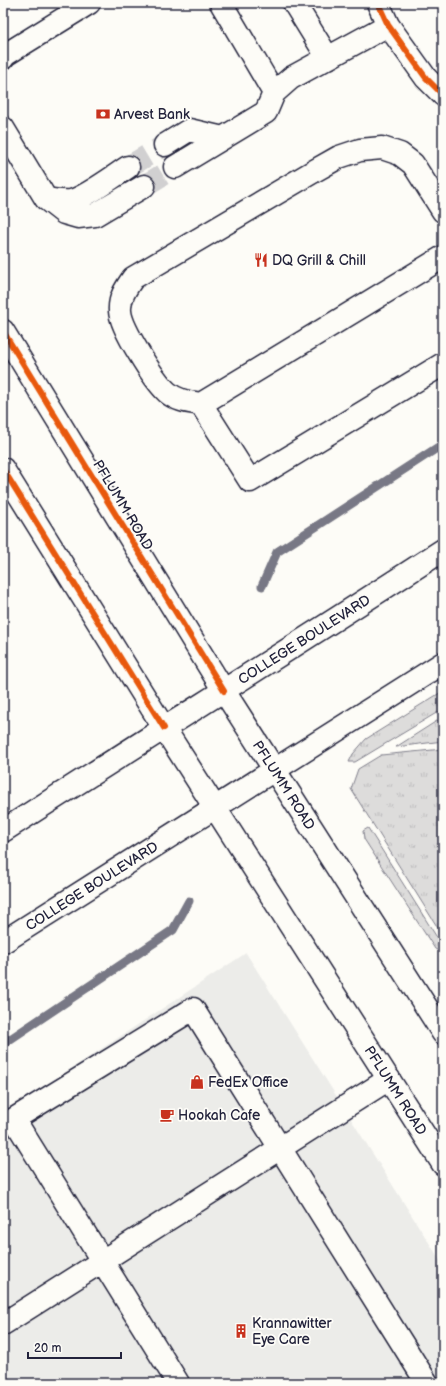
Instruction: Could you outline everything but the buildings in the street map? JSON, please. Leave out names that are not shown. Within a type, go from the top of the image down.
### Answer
[{"type":"main road","points":[[3,58],[5,55],[48,27],[90,3]]},
{"type":"main road","points":[[221,3],[274,93]]},
{"type":"main road","points":[[294,3],[328,58]]},
{"type":"main road","points":[[378,3],[388,25],[426,78],[443,95]]},
{"type":"main road","points":[[175,168],[266,112],[274,93],[291,78],[388,25]]},
{"type":"main road","points":[[3,128],[46,199],[64,213],[78,217],[95,215],[144,186]]},
{"type":"main road","points":[[165,145],[190,130],[223,138]]},
{"type":"main road","points":[[443,211],[412,164],[400,154],[382,148],[360,150],[339,157],[133,278],[123,292],[120,310],[122,322],[147,367],[167,392],[181,401],[201,404],[443,257]]},
{"type":"main road","points":[[46,199],[61,202],[71,201],[128,167]]},
{"type":"main road","name":"PFLUMM ROAD","points":[[3,331],[224,691],[443,1033]]},
{"type":"main road","points":[[201,404],[250,481],[443,364]]},
{"type":"main road","name":"PFLUMM ROAD","points":[[3,468],[164,728],[443,1164]]},
{"type":"main road","name":"COLLEGE BOULEVARD","points":[[3,831],[443,550]]},
{"type":"main road","name":"COLLEGE BOULEVARD","points":[[3,942],[443,663]]},
{"type":"main road","points":[[178,1383],[14,1120],[193,1009],[427,1383]]},
{"type":"main road","points":[[3,1324],[389,1079]]},
{"type":"shaded area","points":[[246,953],[443,1265],[443,1383],[3,1383],[3,1114]]},
{"type":"green space","points":[[443,691],[443,709],[355,762],[349,762],[353,754],[366,739]]},
{"type":"green space","points":[[443,717],[443,741],[396,747]]},
{"type":"green space","points":[[443,749],[443,936],[351,789],[358,769],[381,755]]},
{"type":"green space","points":[[368,828],[443,947],[443,951],[441,952],[435,949],[364,839],[363,831]]},
{"type":"waterway","points":[[262,586],[277,552],[443,444]]},
{"type":"waterway","points":[[3,1044],[173,930],[189,901]]},
{"type":"tunnel","points":[[128,167],[165,145]]},
{"type":"tunnel","points":[[144,186],[175,167]]},
{"type":"cycle path","points":[[378,3],[388,25],[426,78],[443,95]]},
{"type":"cycle path","points":[[3,331],[224,691]]},
{"type":"cycle path","points":[[3,469],[164,728]]},
{"type":"place","name":"Arvest Bank","points":[[103,114]]},
{"type":"place","name":"DQ Grill & Chill","points":[[261,260]]},
{"type":"place","name":"FedEx Office","points":[[197,1082]]},
{"type":"place","name":"Hookah Cafe","points":[[167,1115]]},
{"type":"place","name":"Krannawitter Eye Care","points":[[241,1331]]}]
